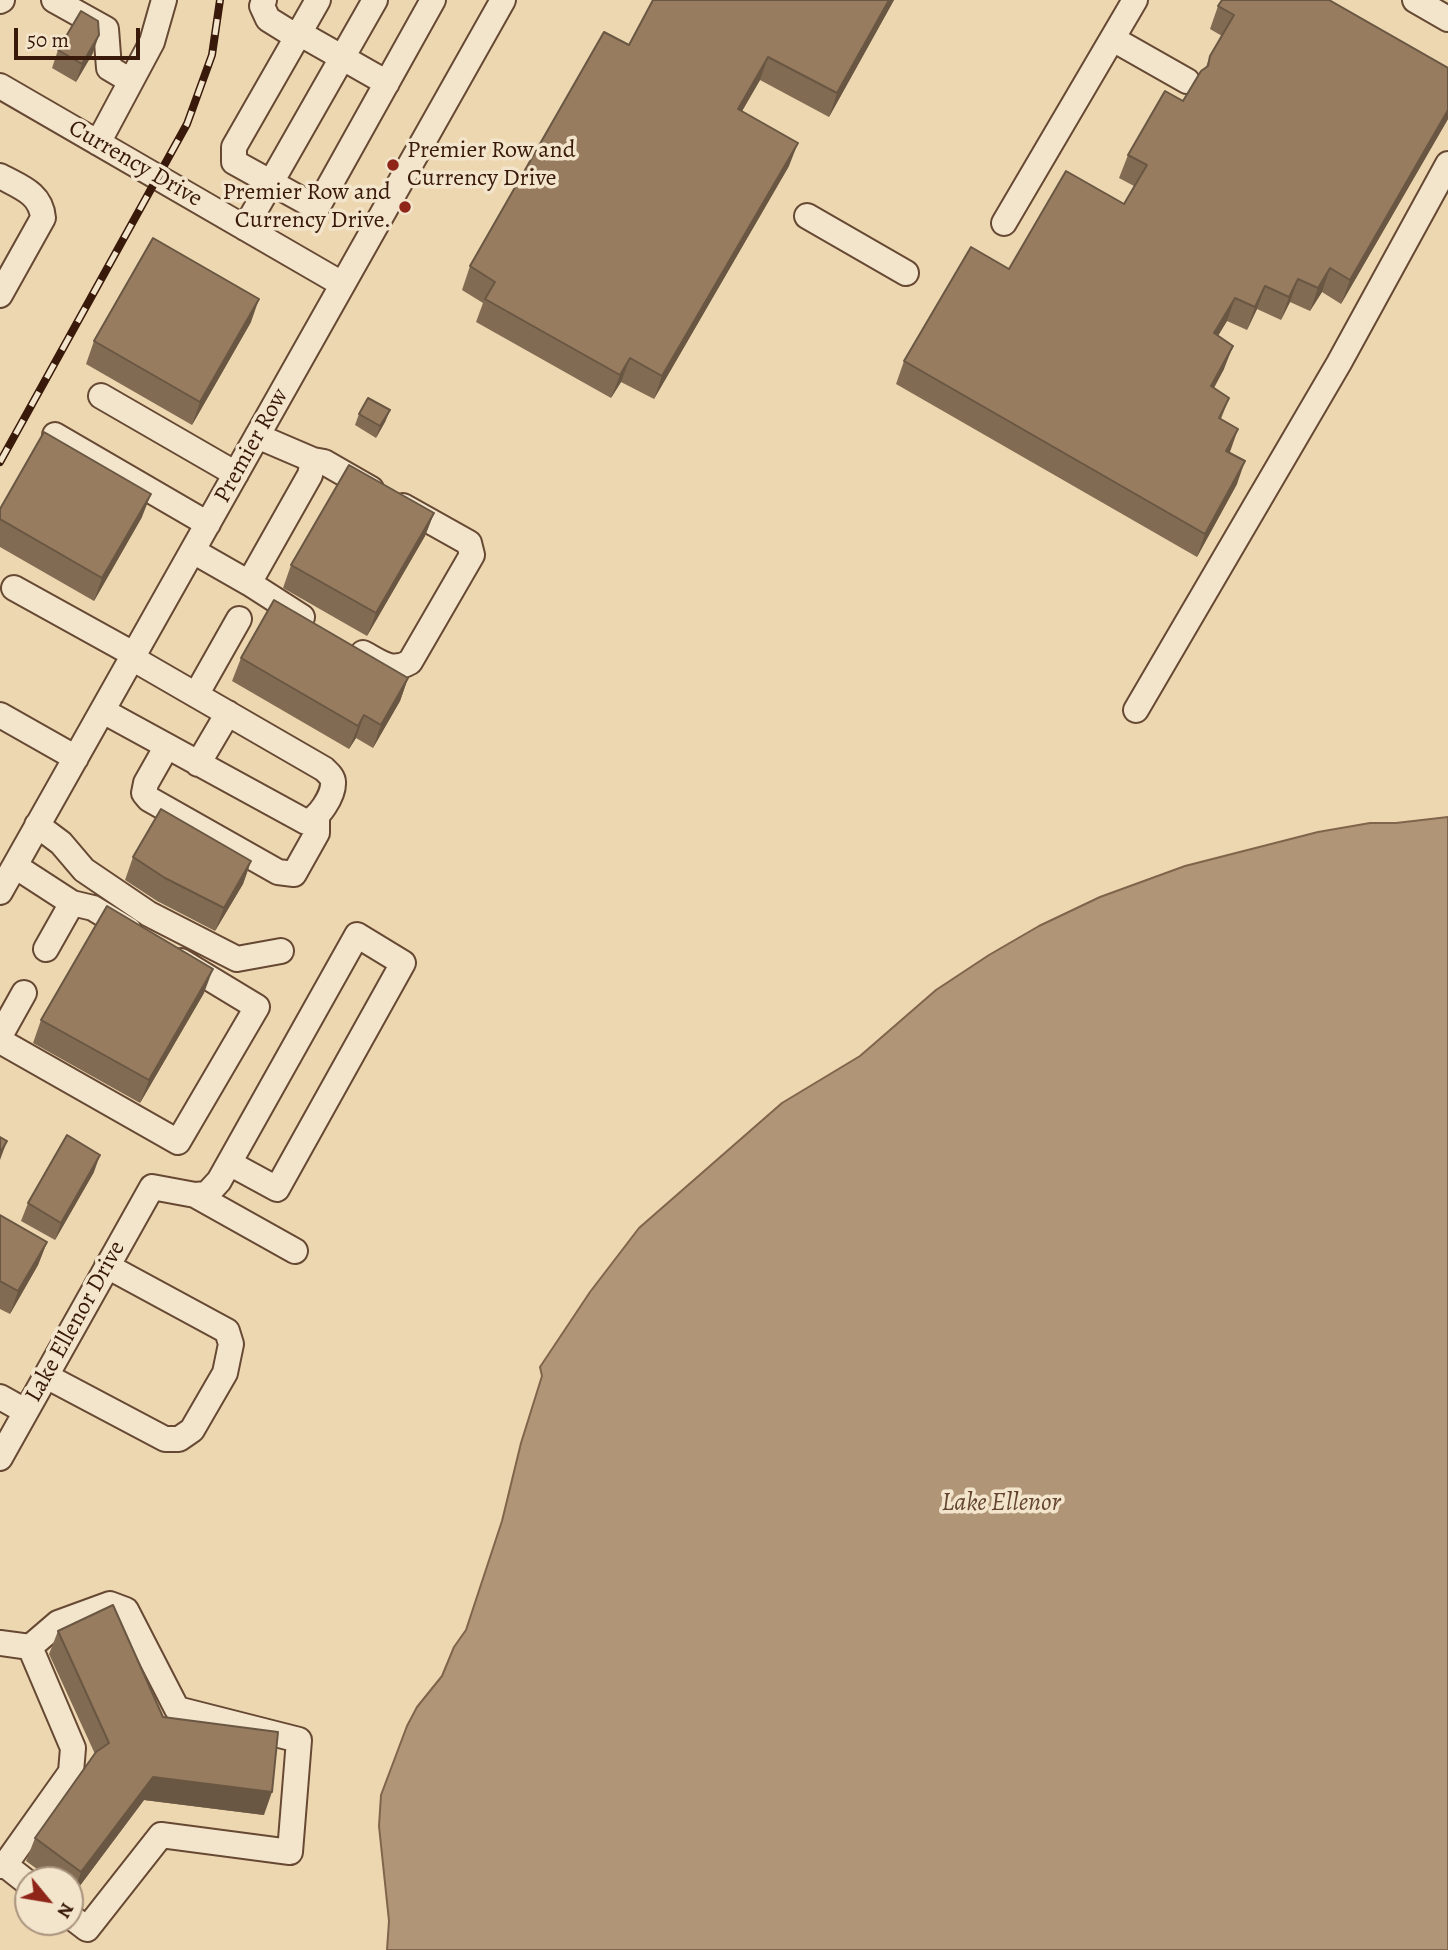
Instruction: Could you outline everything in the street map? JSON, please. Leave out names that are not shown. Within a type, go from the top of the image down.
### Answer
[{"type":"street","points":[[54,0],[106,29],[109,68],[131,81]]},
{"type":"street","points":[[98,143],[152,42],[164,0]]},
{"type":"street","points":[[264,0],[262,6],[268,19],[387,83]]},
{"type":"street","points":[[318,0],[234,147],[234,162],[317,208],[433,0]]},
{"type":"street","points":[[245,228],[375,0]]},
{"type":"street","name":"Premier Row","points":[[6,875],[103,711],[503,0]]},
{"type":"street","points":[[1004,223],[1135,0]]},
{"type":"street","points":[[1415,0],[1448,19]]},
{"type":"street","points":[[1113,39],[1186,81]]},
{"type":"street","name":"Currency Drive","points":[[0,86],[342,284]]},
{"type":"street","points":[[1136,710],[1339,363],[1448,164]]},
{"type":"street","points":[[0,176],[35,196],[42,206],[43,218],[0,295]]},
{"type":"street","points":[[807,216],[905,273]]},
{"type":"street","points":[[101,396],[236,474]]},
{"type":"street","points":[[55,435],[208,524]]},
{"type":"street","points":[[257,436],[313,460],[324,462],[469,543],[472,550],[470,560],[410,662],[396,669],[391,668],[345,642]]},
{"type":"street","points":[[249,583],[310,475],[313,460]]},
{"type":"street","points":[[193,551],[323,629]]},
{"type":"street","points":[[14,588],[126,650],[132,658],[330,775],[334,786],[317,817],[317,833],[294,874],[278,872],[149,799],[144,793],[146,783],[167,746]]},
{"type":"street","points":[[196,695],[239,619]]},
{"type":"street","points":[[103,711],[298,819],[306,822],[317,817]]},
{"type":"street","points":[[198,764],[228,713]]},
{"type":"street","points":[[0,715],[76,758]]},
{"type":"street","points":[[37,825],[61,843],[84,870],[149,914],[237,959],[281,951]]},
{"type":"street","points":[[6,875],[72,903],[93,908],[257,1007],[178,1142],[0,1038],[24,992]]},
{"type":"street","points":[[46,949],[72,903]]},
{"type":"street","points":[[195,1195],[207,1194],[231,1164],[357,935],[402,963],[277,1189],[231,1164]]},
{"type":"street","name":"Lake Ellenor Drive","points":[[0,1458],[152,1187],[195,1195]]},
{"type":"street","points":[[195,1195],[295,1251]]},
{"type":"street","points":[[46,1376],[165,1439],[179,1439],[192,1430],[225,1373],[231,1344],[227,1331],[107,1266]]},
{"type":"street","points":[[0,1397],[25,1411]]},
{"type":"street","points":[[0,1643],[30,1647],[58,1623],[110,1604],[126,1610],[177,1710],[299,1740],[290,1852],[161,1835],[87,1929],[84,1927]]},
{"type":"street","points":[[3,1866],[71,1772],[73,1748],[30,1647]]},
{"type":"water","name":"Lake Ellenor","points":[[1448,817],[1448,1950],[387,1950],[389,1921],[379,1826],[381,1795],[407,1726],[417,1707],[442,1676],[454,1647],[466,1630],[502,1521],[521,1443],[542,1376],[540,1367],[590,1292],[639,1228],[782,1103],[860,1056],[936,990],[1039,926],[1100,897],[1185,866],[1318,832],[1370,823]]},
{"type":"building","points":[[653,0],[889,0],[837,93],[768,57],[738,109],[798,143],[662,376],[630,358],[620,375],[485,299],[495,282],[470,266],[604,32],[629,45]]},
{"type":"building","points":[[1222,0],[1329,0],[1448,68],[1448,110],[1350,280],[1330,268],[1318,288],[1298,279],[1289,297],[1265,286],[1255,307],[1235,298],[1214,333],[1233,346],[1211,386],[1229,398],[1219,418],[1238,429],[1226,451],[1245,461],[1205,534],[904,361],[971,247],[1009,269],[1066,171],[1124,204],[1147,165],[1128,155],[1165,91],[1183,101],[1201,71],[1208,66],[1210,56],[1234,15],[1218,6]]},
{"type":"building","points":[[81,11],[98,21],[99,35],[82,64],[58,50]]},
{"type":"building","points":[[153,238],[259,299],[200,402],[94,341]]},
{"type":"building","points":[[368,398],[390,410],[380,426],[359,414]]},
{"type":"building","points":[[44,432],[151,494],[102,578],[0,519],[0,509]]},
{"type":"building","points":[[349,465],[434,513],[376,613],[291,565]]},
{"type":"building","points":[[274,600],[408,678],[381,725],[364,715],[358,726],[241,658]]},
{"type":"building","points":[[161,809],[251,861],[224,908],[165,878],[133,857]]},
{"type":"building","points":[[107,906],[213,969],[149,1080],[41,1020]]},
{"type":"building","points":[[67,1135],[100,1155],[61,1223],[28,1203]]},
{"type":"building","points":[[0,1137],[7,1141],[0,1153]]},
{"type":"building","points":[[0,1215],[47,1242],[18,1291],[0,1281]]},
{"type":"building","points":[[113,1605],[163,1717],[278,1732],[272,1792],[153,1777],[84,1868],[73,1866],[35,1838],[96,1752],[109,1743],[58,1631]]},
{"type":"railway","points":[[0,462],[187,124],[212,55],[220,0]]},
{"type":"place","name":"Premier Row and Currency Drive","points":[[393,165]]},
{"type":"place","name":"Premier Row and Currency Drive.","points":[[405,207]]}]
